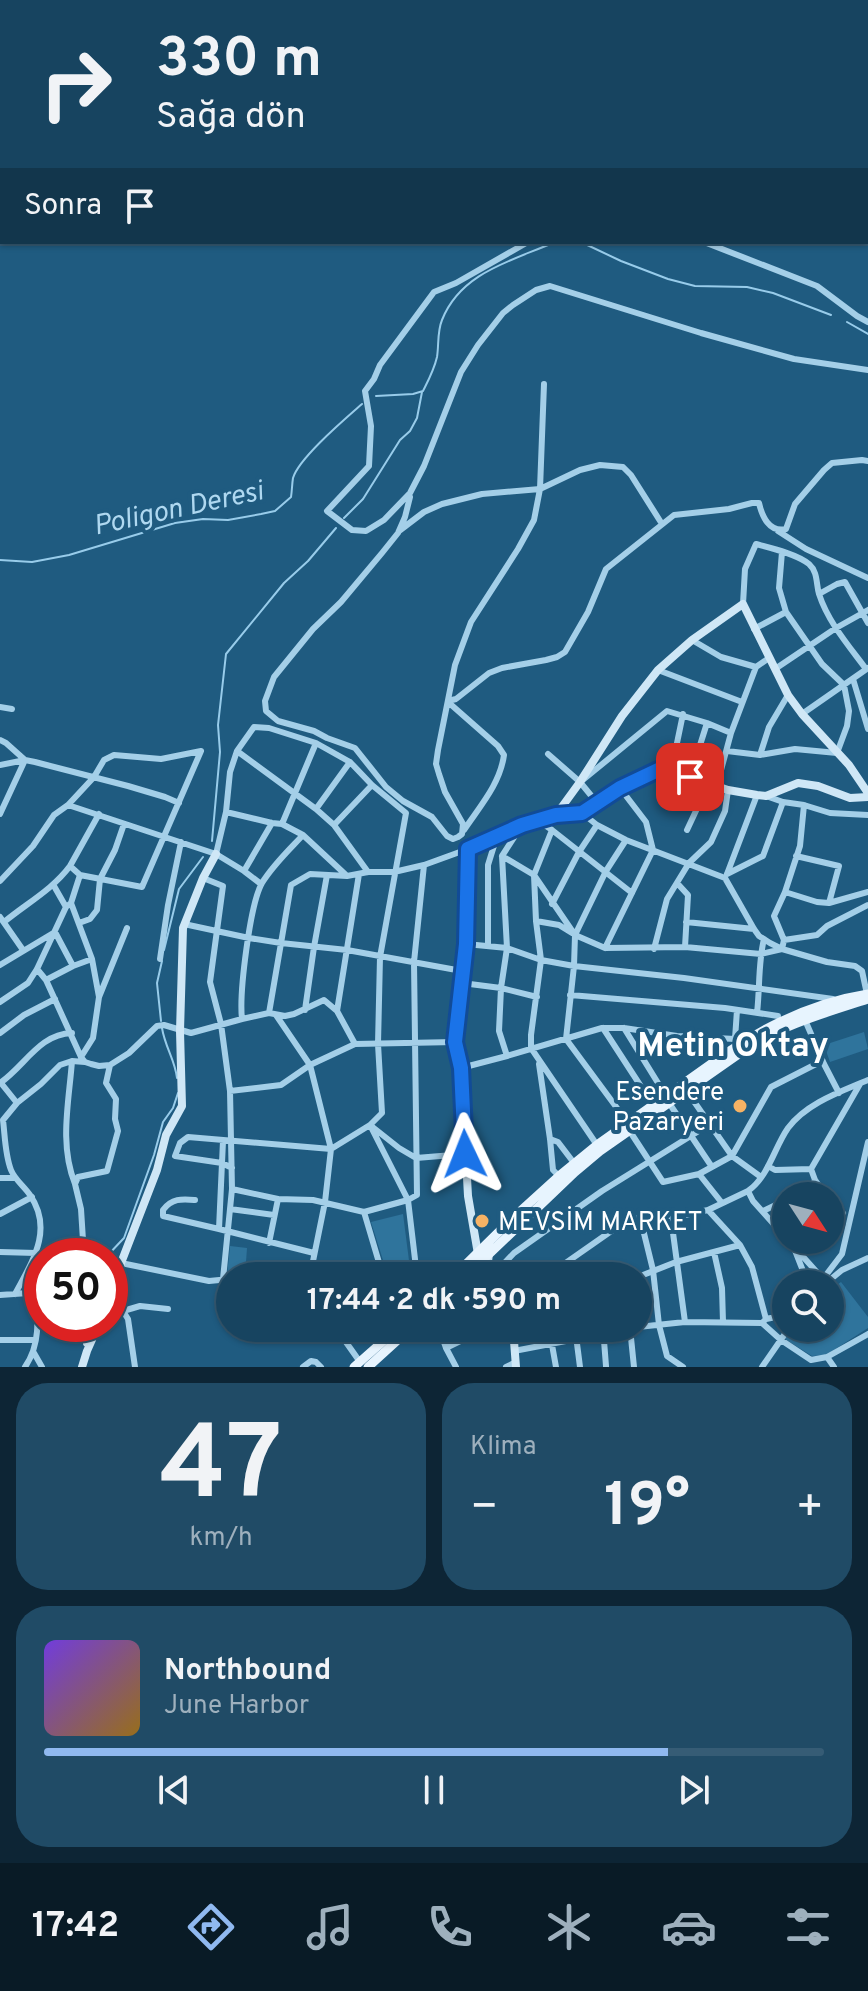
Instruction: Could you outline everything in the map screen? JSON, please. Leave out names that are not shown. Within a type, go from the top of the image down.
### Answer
[{"type":"main road","points":[[685,1088],[748,1038],[806,1010],[836,1000],[868,996]]},
{"type":"main road","points":[[480,1262],[491,1240],[597,1145],[754,1044],[805,1019],[868,996]]},
{"type":"main road","points":[[481,1262],[575,1172],[653,1105],[668,1100]]},
{"type":"main road","points":[[361,1365],[384,1342]]},
{"type":"main road","points":[[361,1365],[392,1342]]},
{"type":"street","points":[[410,493],[384,520],[366,531],[352,530],[327,511],[369,466],[371,426],[365,391],[380,365],[434,292],[524,244]]},
{"type":"street","points":[[709,244],[817,286],[868,322]]},
{"type":"street","points":[[398,533],[410,493],[465,363],[503,313],[536,290],[550,286],[794,359],[868,370]]},
{"type":"street","points":[[462,834],[463,824],[445,792],[436,764],[455,665],[471,622],[534,520],[540,489],[544,384]]},
{"type":"street","points":[[778,531],[786,529],[795,504],[832,463],[868,461]]},
{"type":"street","points":[[448,702],[498,746],[504,755],[497,781],[462,834],[453,839],[432,817],[403,801],[386,787],[355,748],[314,731],[278,721],[266,711],[265,701],[267,690],[285,661],[341,602],[398,533],[424,512],[482,494],[540,489],[580,470],[600,465],[623,467],[662,524]]},
{"type":"street","points":[[448,702],[489,673],[557,657],[565,652],[588,612],[606,569],[674,515],[759,503],[772,528],[806,549],[868,578]]},
{"type":"street","points":[[395,509],[405,517]]},
{"type":"street","points":[[726,876],[761,795],[798,783],[818,786],[850,798],[868,795],[849,765],[802,714],[788,695],[754,629],[743,604],[745,569],[756,544],[809,564],[815,571],[819,594],[836,628],[867,669],[802,714]]},
{"type":"street","points":[[782,552],[779,588],[786,612],[822,664],[844,685],[849,711],[837,753]]},
{"type":"street","points":[[819,594],[845,582],[868,623]]},
{"type":"street","points":[[556,815],[622,716],[658,670],[692,640],[743,604]]},
{"type":"street","points":[[754,629],[786,612]]},
{"type":"street","points":[[775,669],[808,645],[865,613]]},
{"type":"street","points":[[692,640],[721,657],[756,667]]},
{"type":"street","points":[[687,830],[713,784],[727,751],[756,667],[769,658]]},
{"type":"street","points":[[658,670],[742,702]]},
{"type":"street","points":[[853,679],[868,729]]},
{"type":"street","points":[[760,755],[769,727],[788,695]]},
{"type":"street","points":[[0,707],[12,709]]},
{"type":"street","points":[[580,782],[667,711],[731,733]]},
{"type":"street","points":[[671,772],[683,714]]},
{"type":"street","points":[[690,777],[707,723]]},
{"type":"street","points":[[128,1245],[157,1170],[166,1135],[182,1106],[180,1031],[184,924],[216,854],[226,812],[230,772],[237,751],[254,727],[269,728],[316,743],[350,762],[406,813],[380,957],[378,1044],[382,1113],[370,1125],[331,1149],[188,1137],[180,1143],[175,1156],[222,1163],[232,1168]]},
{"type":"street","points":[[0,740],[25,760]]},
{"type":"street","points":[[282,824],[316,743]]},
{"type":"street","points":[[727,751],[760,755],[795,749],[837,753]]},
{"type":"street","points":[[0,881],[33,846],[54,815],[94,777],[104,760],[114,755],[161,759],[201,751],[142,887],[80,875],[70,866]]},
{"type":"street","points":[[237,751],[334,825],[368,872]]},
{"type":"street","points":[[548,754],[580,782],[598,804]]},
{"type":"street","points":[[0,814],[25,760]]},
{"type":"street","points":[[0,765],[25,760],[179,803]]},
{"type":"street","points":[[316,809],[350,762]]},
{"type":"street","points":[[312,1262],[325,1202],[331,1149],[310,1065],[273,1014],[291,885],[310,874],[347,876],[394,872],[424,865],[522,825],[556,815],[582,813],[620,788],[658,770],[728,790],[830,813],[868,815]]},
{"type":"street","points":[[334,825],[372,785]]},
{"type":"street","points":[[605,948],[653,850],[646,822],[620,788]]},
{"type":"street","points":[[654,949],[667,899],[689,863],[711,842],[725,811],[728,790]]},
{"type":"street","points":[[726,876],[763,856],[783,802]]},
{"type":"street","points":[[68,805],[216,854],[261,884]]},
{"type":"street","points":[[782,949],[784,940],[774,916],[800,846],[804,805]]},
{"type":"street","points":[[226,812],[282,824],[303,835],[347,876]]},
{"type":"street","points":[[582,813],[626,840],[726,876],[754,929],[764,939],[782,949],[827,962],[855,966],[862,971],[868,996]]},
{"type":"street","points":[[23,950],[2,920],[54,886],[70,866],[99,814]]},
{"type":"street","points":[[539,821],[632,893]]},
{"type":"street","points":[[244,871],[272,823]]},
{"type":"street","points":[[79,923],[90,919],[97,910],[100,879],[124,824]]},
{"type":"street","points":[[507,1056],[499,1031],[507,948],[502,856],[522,825]]},
{"type":"street","points":[[552,904],[597,825]]},
{"type":"street","points":[[552,830],[534,875],[541,960],[531,1048],[597,1145]]},
{"type":"street","points":[[242,1019],[241,997],[251,919],[261,884],[303,835]]},
{"type":"street","points":[[488,945],[488,865],[497,836]]},
{"type":"street","points":[[626,840],[606,871],[575,935],[566,1039],[663,1182],[699,1174],[732,1156],[771,1087],[822,1061]]},
{"type":"street","points":[[160,959],[181,842]]},
{"type":"street","points":[[468,849],[466,944],[455,1042],[461,1068],[468,1196],[479,1262]]},
{"type":"street","points":[[502,856],[534,875],[575,935]]},
{"type":"street","points":[[796,856],[839,866],[829,903]]},
{"type":"street","points":[[232,1189],[278,1199],[325,1202],[364,1212],[417,1195],[414,962],[424,865]]},
{"type":"street","points":[[337,1011],[359,874]]},
{"type":"street","points":[[0,1002],[28,983],[37,969],[69,905],[80,875]]},
{"type":"street","points":[[305,1010],[327,875]]},
{"type":"street","points":[[203,878],[223,886],[210,982],[221,1024],[230,1091],[232,1189],[223,1231]]},
{"type":"street","points":[[677,883],[688,895],[685,947]]},
{"type":"street","points":[[54,886],[79,923],[92,959],[99,997]]},
{"type":"street","points":[[785,892],[829,903],[868,892]]},
{"type":"street","points":[[784,940],[817,935],[827,926],[868,905]]},
{"type":"street","points":[[536,921],[559,925],[605,948],[685,947],[761,954],[782,949]]},
{"type":"street","points":[[686,922],[754,929]]},
{"type":"street","points":[[184,924],[249,938],[347,950],[462,971]]},
{"type":"street","points":[[83,1059],[93,1038],[99,997],[127,928]]},
{"type":"street","points":[[0,965],[55,932]]},
{"type":"street","points":[[55,932],[73,966]]},
{"type":"street","points":[[757,1013],[764,939]]},
{"type":"street","points":[[466,944],[507,948],[541,960],[574,966],[836,1000]]},
{"type":"street","points":[[46,980],[92,959]]},
{"type":"street","points":[[37,969],[46,980],[83,1059]]},
{"type":"street","points":[[462,983],[537,997]]},
{"type":"street","points":[[570,995],[778,1016]]},
{"type":"street","points":[[0,1033],[24,1015],[55,999]]},
{"type":"street","points":[[39,1238],[42,1226],[32,1197],[10,1169],[1,1121],[60,1065],[83,1059],[99,1066],[110,1065],[161,1026],[191,1033],[242,1019],[273,1014],[285,1016],[324,1000],[337,1011],[355,1044]]},
{"type":"street","points":[[461,1068],[602,1028],[735,1039],[737,1010]]},
{"type":"street","points":[[805,1019],[839,1093]]},
{"type":"street","points":[[602,1028],[653,1105]]},
{"type":"street","points":[[624,1028],[712,1167]]},
{"type":"street","points":[[17,1103],[1,1083],[17,1071],[38,1045],[56,1035],[72,1033]]},
{"type":"street","points":[[230,1091],[281,1085],[310,1065],[355,1044],[455,1042]]},
{"type":"street","points":[[72,1061],[65,1127],[69,1167],[81,1209],[83,1238]]},
{"type":"street","points":[[538,1061],[553,1170],[559,1176]]},
{"type":"street","points":[[75,1184],[78,1177],[107,1171],[110,1166],[118,1131],[116,1099],[106,1083],[110,1065]]},
{"type":"street","points":[[566,1262],[630,1218],[671,1218],[708,1210],[748,1191],[761,1177],[788,1129],[805,1111],[868,1080]]},
{"type":"street","points":[[815,1180],[811,1169],[860,1084]]},
{"type":"street","points":[[685,1088],[732,1156],[761,1177]]},
{"type":"street","points":[[507,1262],[514,1253],[602,1191],[710,1124]]},
{"type":"street","points":[[370,1125],[416,1158],[465,1154]]},
{"type":"street","points":[[370,1125],[408,1200],[415,1262]]},
{"type":"street","points":[[550,1139],[558,1142],[574,1163]]},
{"type":"street","points":[[223,1141],[225,1262]]},
{"type":"street","points":[[831,1270],[842,1254],[868,1142]]},
{"type":"street","points":[[768,1166],[775,1170],[811,1169]]},
{"type":"street","points":[[699,1174],[722,1203]]},
{"type":"street","points":[[0,1178],[15,1178]]},
{"type":"street","points":[[748,1191],[772,1221]]},
{"type":"street","points":[[0,1214],[32,1197]]},
{"type":"street","points":[[269,1243],[278,1199]]},
{"type":"street","points":[[195,1200],[172,1201],[163,1210],[163,1216],[314,1253]]},
{"type":"street","points":[[763,1211],[772,1207]]},
{"type":"street","points":[[230,1209],[274,1215]]},
{"type":"street","points":[[708,1210],[740,1245],[752,1267],[764,1321],[772,1330]]},
{"type":"street","points":[[364,1212],[379,1262]]},
{"type":"street","points":[[640,1217],[653,1270],[659,1325],[667,1356],[681,1366]]},
{"type":"street","points":[[671,1218],[685,1322]]},
{"type":"street","points":[[474,1233],[482,1240],[491,1240]]},
{"type":"street","points":[[653,1270],[740,1245]]},
{"type":"street","points":[[0,1252],[24,1253]]},
{"type":"street","points":[[714,1252],[722,1288],[723,1322]]},
{"type":"street","points":[[800,1254],[814,1270]]},
{"type":"street","points":[[842,1270],[868,1258]]},
{"type":"street","points":[[128,1264],[216,1280]]},
{"type":"street","points":[[15,1294],[24,1276]]},
{"type":"street","points":[[0,1295],[24,1294]]},
{"type":"street","points":[[128,1310],[140,1306],[168,1309]]},
{"type":"street","points":[[128,1319],[135,1367]]},
{"type":"street","points":[[652,1326],[772,1319]]},
{"type":"street","points":[[806,1367],[811,1360],[827,1357],[867,1335]]},
{"type":"street","points":[[0,1340],[24,1340]]},
{"type":"street","points":[[25,1367],[34,1353],[35,1342]]},
{"type":"street","points":[[87,1351],[88,1342]]},
{"type":"street","points":[[82,1367],[91,1342]]},
{"type":"street","points":[[345,1342],[361,1365]]},
{"type":"street","points":[[444,1342],[456,1367]]},
{"type":"street","points":[[446,1348],[458,1342]]},
{"type":"street","points":[[511,1342],[514,1351]]},
{"type":"street","points":[[512,1366],[514,1342]]},
{"type":"street","points":[[514,1351],[556,1342]]},
{"type":"street","points":[[577,1342],[580,1367]]},
{"type":"street","points":[[605,1342],[606,1367]]},
{"type":"street","points":[[633,1342],[634,1367]]},
{"type":"street","points":[[762,1367],[780,1342]]},
{"type":"street","points":[[784,1342],[811,1360]]},
{"type":"street","points":[[551,1343],[556,1367]]},
{"type":"street","points":[[34,1353],[42,1367]]},
{"type":"street","points":[[827,1357],[834,1367]]},
{"type":"street","points":[[303,1367],[311,1361],[321,1367]]},
{"type":"shaded area","points":[[864,1032],[868,1049],[830,1062],[824,1045]]},
{"type":"shaded area","points":[[403,1214],[409,1262],[384,1262],[371,1222]]},
{"type":"shaded area","points":[[230,1246],[247,1248],[246,1262],[228,1262]]},
{"type":"shaded area","points":[[844,1286],[868,1317],[868,1328],[826,1355],[812,1356],[790,1342],[844,1342]]},
{"type":"waterway","name":"Poligon Deresi","points":[[376,396],[423,391],[436,362],[442,320],[462,290],[505,262],[550,244]]},
{"type":"waterway","name":"Poligon Deresi","points":[[585,244],[668,279],[695,286],[747,287],[773,293],[831,315]]},
{"type":"waterway","name":"Poligon Deresi","points":[[847,322],[868,334]]},
{"type":"waterway","points":[[344,518],[363,499],[400,440],[410,431],[417,418],[422,392]]},
{"type":"waterway","name":"Poligon Deresi","points":[[0,560],[32,562],[69,555],[175,523],[203,519],[228,520],[275,511],[291,497],[293,478],[304,460],[362,404]]},
{"type":"waterway","points":[[212,841],[220,752],[218,725],[226,654],[284,583],[336,528]]},
{"type":"waterway","points":[[164,950],[179,889],[203,857]]},
{"type":"waterway","points":[[161,1021],[157,983],[162,961]]},
{"type":"waterway","points":[[162,1028],[177,1078]]},
{"type":"waterway","points":[[124,1238],[163,1122],[173,1108],[178,1093]]},
{"type":"place","name":"Esendere Pazaryeri","points":[[740,1106]]},
{"type":"place","name":"MEVSİM MARKET","points":[[482,1221]]},
{"type":"district","name":"Metin Oktay","points":[[733,1044]]},
{"type":"route","points":[[465,1154],[461,1068],[455,1042],[466,944],[468,849],[522,825],[556,815],[582,813],[620,788],[658,770],[690,777]]}]
